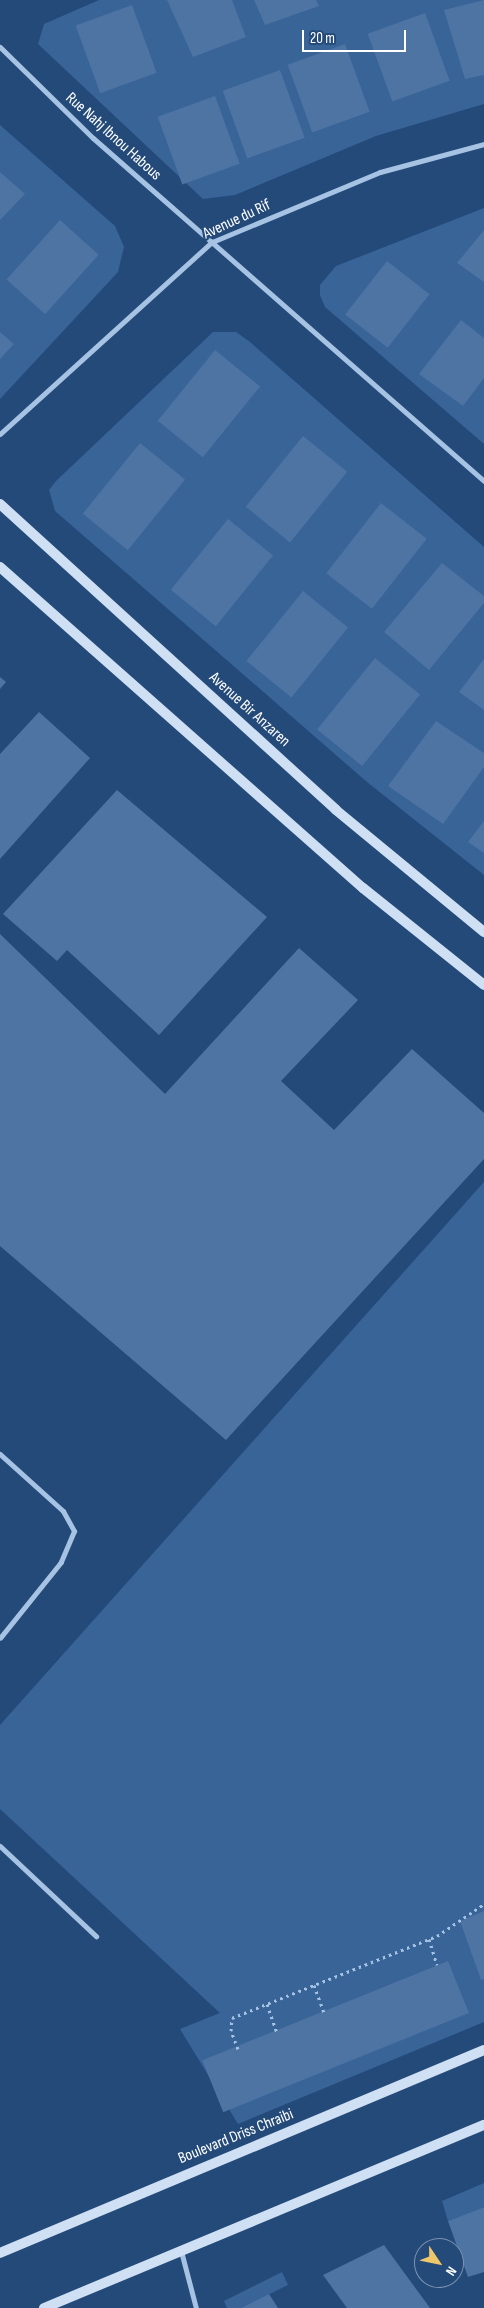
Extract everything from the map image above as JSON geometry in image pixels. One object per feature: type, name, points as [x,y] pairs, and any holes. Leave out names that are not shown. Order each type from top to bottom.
[{"type":"main road","name":"Avenue Bir Anzaren","points":[[0,504],[336,810],[484,932]]},
{"type":"main road","points":[[0,567],[356,882],[484,985]]},
{"type":"main road","name":"Boulevard Driss Chraibi","points":[[0,2253],[484,2050]]},
{"type":"main road","points":[[44,2308],[180,2248],[484,2125]]},
{"type":"street","name":"Rue Nahj Ibnou Habous","points":[[0,47],[93,138],[484,481]]},
{"type":"street","name":"Avenue du Rif","points":[[0,434],[212,242],[380,172],[484,144]]},
{"type":"street","points":[[0,1454],[63,1511],[74,1531],[61,1562],[0,1638]]},
{"type":"street","points":[[0,1846],[96,1936]]},
{"type":"street","points":[[180,2248],[196,2308]]},
{"type":"path","points":[[238,2049],[231,2031],[232,2018],[429,1939],[484,1904]]},
{"type":"path","points":[[429,1939],[437,1965]]},
{"type":"path","points":[[314,1985],[324,2013]]},
{"type":"path","points":[[267,2004],[277,2033]]},
{"type":"shaded area","points":[[99,0],[484,0],[484,104],[376,136],[235,195],[203,199],[38,44],[44,24]]},
{"type":"shaded area","points":[[0,125],[115,226],[124,247],[118,272],[0,399]]},
{"type":"shaded area","points":[[484,208],[484,444],[325,307],[320,295],[320,285],[336,266]]},
{"type":"shaded area","points":[[213,332],[236,332],[250,342],[484,547],[484,875],[367,782],[55,511],[49,490],[56,481]]},
{"type":"shaded area","points":[[484,1182],[484,2022],[238,2124],[180,2029],[220,2013],[0,1809],[0,1725]]},
{"type":"shaded area","points":[[484,2183],[484,2207],[448,2221],[442,2201]]},
{"type":"shaded area","points":[[282,2272],[288,2285],[241,2308],[227,2308],[224,2301]]},
{"type":"building","points":[[167,0],[232,0],[246,37],[193,57]]},
{"type":"building","points":[[254,0],[316,0],[319,6],[265,25]]},
{"type":"building","points":[[484,0],[484,75],[465,79],[444,10]]},
{"type":"building","points":[[132,5],[157,73],[100,93],[76,26]]},
{"type":"building","points":[[425,13],[450,81],[392,102],[368,34]]},
{"type":"building","points":[[345,44],[370,112],[312,133],[288,65]]},
{"type":"building","points":[[280,70],[305,138],[247,159],[223,91]]},
{"type":"building","points":[[215,96],[240,164],[182,185],[158,117]]},
{"type":"building","points":[[0,172],[25,194],[0,220]]},
{"type":"building","points":[[60,220],[99,255],[45,314],[6,279]]},
{"type":"building","points":[[484,230],[484,282],[457,263]]},
{"type":"building","points":[[387,261],[430,294],[388,348],[345,315]]},
{"type":"building","points":[[461,320],[484,338],[484,378],[463,406],[419,374]]},
{"type":"building","points":[[0,332],[14,344],[0,359]]},
{"type":"building","points":[[215,350],[260,387],[203,457],[158,421]]},
{"type":"building","points":[[303,436],[347,472],[290,543],[246,507]]},
{"type":"building","points":[[140,443],[185,480],[128,550],[83,514]]},
{"type":"building","points":[[381,503],[427,539],[372,609],[326,573]]},
{"type":"building","points":[[228,519],[273,556],[216,626],[171,590]]},
{"type":"building","points":[[442,563],[484,596],[484,603],[429,670],[384,632]]},
{"type":"building","points":[[303,591],[348,628],[291,697],[246,661]]},
{"type":"building","points":[[375,658],[420,695],[362,766],[317,729]]},
{"type":"building","points":[[484,659],[484,710],[459,692]]},
{"type":"building","points":[[0,677],[6,682],[0,689]]},
{"type":"building","points":[[39,712],[90,758],[0,859],[0,754]]},
{"type":"building","points":[[436,721],[484,753],[484,767],[443,824],[388,786]]},
{"type":"building","points":[[117,790],[267,917],[159,1035],[67,950],[57,961],[3,914]]},
{"type":"building","points":[[484,821],[484,853],[468,842]]},
{"type":"building","points":[[0,934],[165,1094],[299,948],[358,1000],[281,1081],[334,1130],[412,1049],[484,1113],[484,1159],[226,1440],[0,1246]]},
{"type":"building","points":[[484,1911],[484,1979],[481,1980],[460,1921]]},
{"type":"building","points":[[448,1961],[469,2013],[223,2112],[202,2060]]},
{"type":"building","points":[[484,2207],[484,2272],[468,2277],[464,2266],[464,2238],[454,2238],[448,2221]]},
{"type":"building","points":[[384,2245],[430,2308],[347,2308],[323,2275]]},
{"type":"building","points":[[269,2294],[278,2308],[241,2308]]}]
